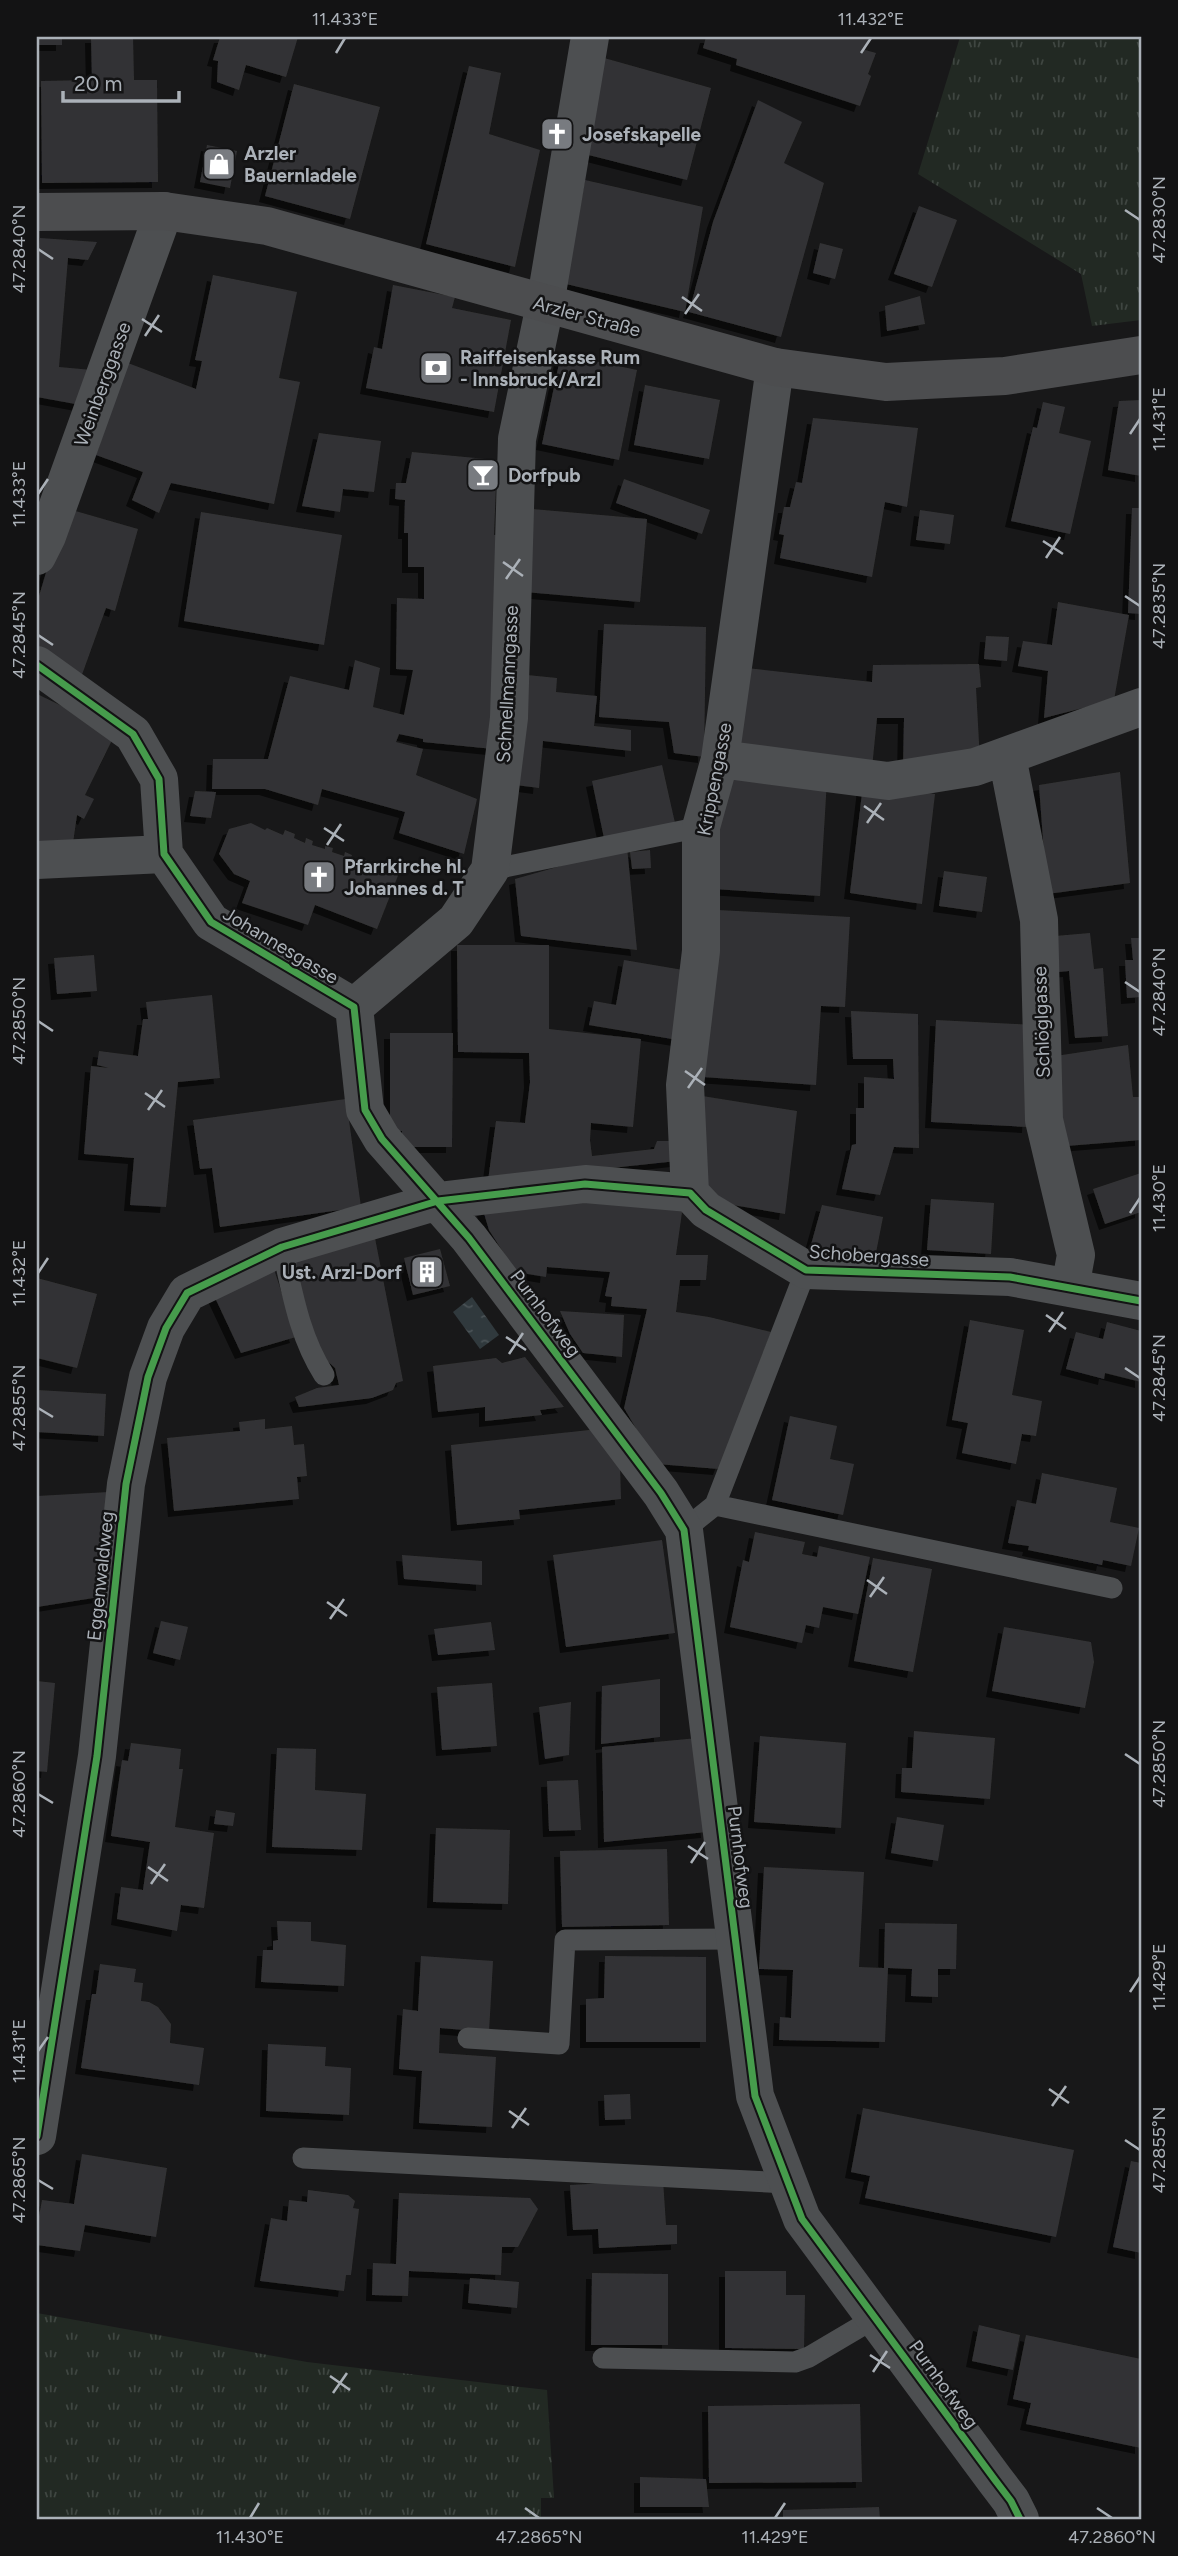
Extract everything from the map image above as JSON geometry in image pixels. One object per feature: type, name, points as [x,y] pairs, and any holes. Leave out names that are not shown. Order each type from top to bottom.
[{"type":"main road","name":"Arzler Straße","points":[[37,212],[164,211],[267,226],[775,367],[886,382],[1006,376],[1141,355]]},
{"type":"street","name":"Schnellmanngasse","points":[[354,1007],[456,921],[490,870],[509,718],[517,439],[545,305],[590,37]]},
{"type":"street","name":"Weinberggasse","points":[[37,556],[47,536],[164,211]]},
{"type":"street","name":"Krippengasse","points":[[690,1193],[685,1084],[701,951],[701,827],[720,759],[775,367]]},
{"type":"street","points":[[37,665],[133,734],[159,779],[164,854],[37,860]]},
{"type":"street","points":[[720,759],[888,781],[975,767],[1141,707]]},
{"type":"street","name":"Schlöglgasse","points":[[1007,756],[1039,920],[1044,1120],[1076,1255],[1070,1288]]},
{"type":"street","name":"Johannesgasse","points":[[164,854],[211,922],[354,1007]]},
{"type":"street","points":[[354,1007],[365,1110],[382,1139],[438,1201],[584,1184],[690,1193]]},
{"type":"street","name":"Schobergasse","points":[[690,1193],[706,1210],[806,1270],[1010,1277],[1141,1301]]},
{"type":"street","name":"Eggenwaldweg","points":[[37,2136],[97,1756],[126,1484],[148,1377],[166,1328],[187,1293],[282,1247],[438,1201]]},
{"type":"street","name":"Purnhofweg","points":[[438,1201],[470,1238],[645,1471],[684,1530],[755,2096],[802,2219],[1010,2501],[1020,2519]]},
{"type":"lane","points":[[490,870],[701,827]]},
{"type":"lane","points":[[282,1247],[298,1320],[312,1356],[324,1374]]},
{"type":"lane","points":[[684,1530],[715,1505],[806,1270]]},
{"type":"lane","points":[[715,1505],[1112,1588]]},
{"type":"lane","points":[[468,2038],[559,2045],[565,1940],[736,1939]]},
{"type":"lane","points":[[303,2158],[788,2183]]},
{"type":"lane","points":[[603,2358],[795,2362],[809,2357],[876,2318]]},
{"type":"green space","points":[[960,37],[1141,37],[1141,320],[1092,326],[1081,274],[918,174]]},
{"type":"green space","points":[[37,2313],[307,2362],[547,2390],[554,2498],[541,2498],[541,2519],[37,2519]]},
{"type":"water","points":[[472,1297],[499,1335],[480,1349],[453,1312]]},
{"type":"building","points":[[37,37],[62,37],[62,45],[37,45]]},
{"type":"building","points":[[91,37],[133,37],[134,80],[157,80],[158,182],[42,183],[41,81],[92,80]]},
{"type":"building","points":[[220,37],[298,37],[286,77],[246,65],[239,90],[217,82],[218,61],[213,60]]},
{"type":"building","points":[[706,37],[869,37],[865,50],[876,53],[860,106],[736,65],[737,59],[703,48]]},
{"type":"building","points":[[597,56],[711,88],[687,180],[573,151]]},
{"type":"building","points":[[469,66],[501,73],[489,134],[540,150],[515,267],[426,244]]},
{"type":"building","points":[[294,84],[380,107],[350,219],[265,196]]},
{"type":"building","points":[[758,100],[802,122],[784,163],[824,183],[781,337],[689,312],[713,222]]},
{"type":"building","name":"Arzler Bauernladele","points":[[207,145],[237,151],[230,188],[200,182]]},
{"type":"building","points":[[585,180],[703,207],[685,312],[566,284]]},
{"type":"building","points":[[919,206],[957,220],[932,287],[894,274]]},
{"type":"building","points":[[40,238],[97,242],[88,260],[68,258],[59,367],[92,370],[81,405],[37,397],[37,254]]},
{"type":"building","points":[[820,243],[843,249],[835,279],[813,273]]},
{"type":"building","points":[[213,275],[297,292],[279,378],[300,382],[274,504],[171,483],[159,513],[132,500],[143,472],[96,455],[128,363],[196,389],[202,361],[195,360]]},
{"type":"building","name":"Raiffeisenkasse Rum - Innsbruck/Arzl","points":[[393,285],[455,297],[452,308],[511,320],[494,412],[366,388],[374,347],[382,349]]},
{"type":"building","points":[[920,296],[925,324],[887,331],[885,306]]},
{"type":"building","points":[[561,354],[637,370],[619,460],[542,444]]},
{"type":"building","points":[[645,385],[720,400],[709,459],[634,445]]},
{"type":"building","points":[[1141,400],[1141,476],[1108,470],[1119,401]]},
{"type":"building","points":[[1043,402],[1065,407],[1059,433],[1091,441],[1070,534],[1011,521],[1033,427],[1037,428]]},
{"type":"building","points":[[813,418],[918,428],[907,507],[885,502],[872,577],[780,558],[784,535],[779,534],[784,507],[790,507],[796,482],[802,483]]},
{"type":"building","points":[[319,433],[381,441],[374,492],[343,489],[340,512],[302,506]]},
{"type":"building","points":[[412,452],[497,460],[494,535],[504,535],[493,749],[423,742],[423,739],[399,734],[396,742],[423,749],[416,775],[477,799],[464,854],[399,833],[405,812],[322,789],[318,805],[265,789],[212,789],[213,759],[268,759],[290,676],[349,690],[355,660],[380,668],[373,707],[404,715],[413,670],[396,669],[397,598],[424,599],[424,567],[408,567],[408,533],[404,533],[405,500],[395,499],[396,483],[406,483]]},
{"type":"building","points":[[624,479],[710,510],[702,534],[616,503]]},
{"type":"building","points":[[65,508],[138,529],[115,611],[106,608],[79,683],[37,654],[37,603]]},
{"type":"building","points":[[1132,508],[1141,508],[1141,614],[1128,613]]},
{"type":"building","points":[[532,509],[647,519],[640,602],[525,592]]},
{"type":"building","points":[[920,510],[954,515],[950,544],[916,540]]},
{"type":"building","points":[[201,512],[342,535],[324,645],[184,621]]},
{"type":"building","points":[[1058,602],[1129,615],[1114,700],[1044,718],[1048,671],[1018,666],[1023,641],[1052,645]]},
{"type":"building","points":[[604,624],[706,627],[704,757],[674,753],[669,722],[599,717]]},
{"type":"building","points":[[986,636],[1009,637],[1007,661],[984,659]]},
{"type":"building","points":[[979,664],[981,687],[976,688],[980,761],[903,769],[904,718],[877,718],[872,768],[738,752],[747,668],[872,682],[873,665]]},
{"type":"building","points":[[527,675],[557,678],[556,692],[597,696],[594,726],[631,730],[631,751],[543,741],[539,788],[516,785]]},
{"type":"building","points":[[37,694],[116,732],[85,795],[94,799],[84,819],[77,815],[73,843],[37,847]]},
{"type":"building","points":[[662,765],[675,823],[604,838],[592,781]]},
{"type":"building","points":[[1120,772],[1130,883],[1047,894],[1039,785]]},
{"type":"building","points":[[721,773],[827,780],[820,896],[714,889]]},
{"type":"building","points":[[863,785],[935,794],[922,904],[850,893]]},
{"type":"building","points":[[195,791],[216,792],[211,818],[190,816]]},
{"type":"building","name":"Pfarrkirche hl. Johannes d. T","points":[[251,823],[283,835],[285,830],[305,843],[306,838],[313,841],[312,845],[325,849],[325,846],[333,848],[332,852],[344,856],[345,852],[364,864],[365,860],[399,873],[377,929],[315,905],[308,925],[242,903],[250,881],[234,874],[219,854],[229,829]]},
{"type":"building","points":[[627,847],[637,950],[521,936],[515,879]]},
{"type":"building","points":[[650,850],[651,868],[632,869],[630,852]]},
{"type":"building","points":[[944,871],[987,877],[982,912],[939,906]]},
{"type":"building","points":[[717,910],[850,917],[845,1007],[821,1006],[816,1085],[703,1077]]},
{"type":"building","points":[[1090,933],[1094,969],[1103,968],[1108,1036],[1075,1038],[1069,971],[1058,972],[1055,936]]},
{"type":"building","points":[[1131,938],[1141,938],[1141,997],[1127,998],[1125,960],[1133,960]]},
{"type":"building","points":[[457,945],[549,945],[549,1029],[641,1039],[633,1127],[591,1123],[592,1156],[654,1149],[657,1141],[677,1141],[677,1161],[488,1181],[496,1121],[525,1123],[530,1082],[529,1053],[458,1052]]},
{"type":"building","points":[[94,955],[97,991],[57,994],[54,958]]},
{"type":"building","points":[[624,960],[689,971],[678,1040],[589,1025],[594,1001],[616,1005]]},
{"type":"building","points":[[212,995],[220,1078],[178,1082],[166,1207],[130,1205],[134,1158],[84,1154],[91,1066],[109,1068],[97,1065],[99,1051],[138,1056],[143,1019],[148,1019],[146,1002]]},
{"type":"building","points":[[851,1011],[918,1014],[919,1148],[894,1147],[880,1195],[842,1189],[852,1145],[856,1144],[856,1108],[864,1108],[864,1077],[894,1079],[893,1059],[853,1059]]},
{"type":"building","points":[[936,1020],[1033,1025],[1028,1127],[931,1122]]},
{"type":"building","points":[[390,1033],[453,1033],[452,1147],[402,1147],[402,1131],[390,1131]]},
{"type":"building","points":[[1128,1045],[1133,1097],[1141,1097],[1141,1140],[1066,1146],[1049,1057]]},
{"type":"building","points":[[696,1095],[797,1111],[785,1214],[704,1200]]},
{"type":"building","points":[[346,1099],[361,1207],[220,1227],[212,1168],[200,1169],[193,1120]]},
{"type":"building","points":[[1141,1173],[1141,1212],[1105,1224],[1093,1189]]},
{"type":"building","points":[[577,1193],[683,1205],[676,1255],[708,1255],[706,1280],[680,1280],[676,1312],[771,1332],[719,1469],[657,1464],[624,1408],[647,1309],[611,1306],[612,1297],[605,1296],[610,1272],[547,1267],[546,1277],[516,1272],[489,1230],[483,1210]]},
{"type":"building","points":[[931,1199],[994,1203],[991,1254],[927,1250]]},
{"type":"building","points":[[822,1205],[883,1217],[874,1263],[809,1252]]},
{"type":"building","points":[[375,1238],[403,1381],[396,1383],[393,1390],[372,1398],[299,1407],[295,1397],[317,1388],[339,1385],[335,1368],[323,1357],[303,1318],[292,1254]]},
{"type":"building","name":"Ust. Arzl-Dorf","points":[[440,1249],[450,1286],[413,1295],[404,1258]]},
{"type":"building","points":[[273,1266],[296,1337],[241,1353],[209,1285]]},
{"type":"building","points":[[37,1278],[97,1294],[77,1368],[37,1358]]},
{"type":"building","points":[[560,1311],[624,1315],[622,1357],[583,1353],[570,1334]]},
{"type":"building","points":[[970,1320],[1024,1330],[1012,1395],[1042,1401],[1036,1436],[1022,1434],[1016,1464],[962,1453],[968,1423],[952,1420]]},
{"type":"building","points":[[1107,1322],[1141,1331],[1141,1382],[1105,1373],[1104,1379],[1066,1369],[1076,1332],[1103,1339]]},
{"type":"building","points":[[525,1357],[564,1407],[540,1410],[542,1415],[485,1421],[485,1407],[438,1412],[433,1366],[496,1358],[502,1363]]},
{"type":"building","points":[[37,1390],[106,1394],[104,1436],[37,1432]]},
{"type":"building","points":[[790,1416],[837,1426],[830,1459],[854,1464],[843,1515],[772,1500]]},
{"type":"building","points":[[265,1419],[265,1429],[292,1426],[294,1445],[304,1444],[307,1476],[297,1477],[299,1499],[174,1511],[167,1438],[240,1431],[239,1422]]},
{"type":"building","points":[[608,1428],[620,1465],[621,1499],[519,1510],[520,1519],[457,1525],[451,1445]]},
{"type":"building","points":[[1042,1473],[1117,1488],[1110,1522],[1139,1528],[1131,1566],[1103,1560],[1102,1565],[1028,1550],[1029,1546],[1008,1543],[1017,1500],[1036,1504]]},
{"type":"building","points":[[109,1492],[112,1595],[37,1607],[37,1496]]},
{"type":"building","points":[[755,1532],[805,1542],[802,1554],[817,1557],[819,1546],[870,1557],[858,1614],[823,1607],[819,1628],[806,1625],[802,1643],[730,1627],[743,1560],[749,1562]]},
{"type":"building","points":[[662,1540],[675,1633],[566,1647],[553,1555]]},
{"type":"building","points":[[402,1555],[482,1561],[482,1585],[404,1579]]},
{"type":"building","points":[[873,1558],[932,1569],[913,1672],[854,1661]]},
{"type":"building","points":[[161,1621],[188,1627],[180,1660],[153,1653]]},
{"type":"building","points":[[491,1622],[495,1650],[438,1655],[434,1629]]},
{"type":"building","points":[[1004,1627],[1091,1642],[1094,1662],[1085,1708],[992,1691]]},
{"type":"building","points":[[660,1679],[660,1737],[601,1744],[602,1686]]},
{"type":"building","points":[[37,1681],[55,1683],[47,1772],[37,1771]]},
{"type":"building","points":[[492,1683],[497,1746],[442,1750],[437,1687]]},
{"type":"building","points":[[571,1702],[569,1755],[545,1759],[539,1707]]},
{"type":"building","points":[[914,1731],[995,1738],[990,1799],[901,1792],[902,1768],[912,1768]]},
{"type":"building","points":[[760,1736],[846,1743],[841,1828],[754,1822]]},
{"type":"building","points":[[698,1738],[707,1832],[604,1842],[602,1747]]},
{"type":"building","points":[[131,1743],[181,1749],[179,1769],[183,1769],[175,1827],[214,1833],[204,1908],[181,1905],[177,1931],[117,1919],[121,1887],[143,1890],[150,1842],[111,1836],[122,1760],[128,1761]]},
{"type":"building","points":[[277,1748],[316,1749],[315,1790],[366,1794],[362,1850],[272,1847]]},
{"type":"building","points":[[578,1780],[581,1830],[549,1831],[547,1781]]},
{"type":"building","points":[[216,1810],[235,1813],[233,1826],[214,1824]]},
{"type":"building","points":[[897,1817],[944,1825],[938,1861],[891,1853]]},
{"type":"building","points":[[436,1828],[510,1830],[508,1904],[433,1902]]},
{"type":"building","points":[[667,1849],[669,1925],[562,1927],[560,1851]]},
{"type":"building","points":[[764,1867],[864,1872],[859,1967],[884,1968],[885,1923],[957,1924],[956,1969],[938,1969],[938,1997],[911,1996],[912,1969],[888,1968],[885,2042],[779,2040],[780,2017],[791,2018],[793,1970],[759,1969]]},
{"type":"building","points":[[277,1921],[311,1922],[311,1941],[346,1945],[344,1986],[261,1982],[263,1950],[273,1950],[273,1941],[278,1940]]},
{"type":"building","points":[[421,1956],[493,1961],[489,2032],[440,2028],[439,2053],[496,2057],[492,2127],[419,2123],[422,2071],[399,2069],[403,2009],[418,2011]]},
{"type":"building","points":[[605,1956],[706,1957],[706,2042],[586,2042],[586,1999],[604,1998]]},
{"type":"building","points":[[100,1964],[136,1969],[134,1982],[143,1983],[141,2001],[158,2007],[171,2024],[170,2043],[204,2048],[199,2085],[81,2068],[92,1994],[96,1994]]},
{"type":"building","points":[[268,2044],[326,2047],[325,2066],[351,2068],[349,2115],[266,2111]]},
{"type":"building","points":[[630,2094],[631,2119],[605,2120],[604,2095]]},
{"type":"building","points":[[863,2108],[1074,2150],[1056,2237],[865,2198],[870,2176],[851,2172]]},
{"type":"building","points":[[82,2154],[167,2168],[156,2237],[85,2225],[80,2251],[37,2245],[42,2200],[74,2204]]},
{"type":"building","points":[[1131,2161],[1141,2163],[1141,2253],[1113,2247]]},
{"type":"building","points":[[663,2180],[666,2225],[677,2225],[677,2244],[599,2248],[598,2229],[573,2230],[570,2185]]},
{"type":"building","points":[[308,2190],[348,2195],[355,2201],[353,2208],[359,2209],[351,2275],[346,2275],[344,2291],[260,2281],[271,2218],[287,2221],[289,2200],[307,2202]]},
{"type":"building","points":[[399,2193],[530,2198],[538,2209],[518,2247],[502,2247],[501,2275],[409,2271],[408,2296],[372,2295],[373,2263],[396,2264]]},
{"type":"building","points":[[725,2271],[786,2271],[786,2295],[805,2295],[804,2349],[725,2348]]},
{"type":"building","points":[[592,2273],[668,2274],[668,2345],[591,2345]]},
{"type":"building","points":[[470,2278],[519,2282],[517,2308],[468,2303]]},
{"type":"building","points":[[979,2325],[1020,2335],[1013,2370],[972,2361]]},
{"type":"building","points":[[1026,2335],[1141,2359],[1141,2448],[1026,2424],[1031,2403],[1013,2399]]},
{"type":"building","points":[[860,2404],[862,2482],[709,2483],[708,2406]]},
{"type":"building","points":[[640,2477],[706,2479],[709,2507],[640,2507]]},
{"type":"building","points":[[879,2507],[880,2519],[783,2519],[783,2510]]},
{"type":"cycle path","points":[[37,665],[133,734],[159,779],[164,854],[211,922],[354,1007],[365,1110],[382,1139],[469,1238],[661,1493],[684,1530],[755,2096],[802,2219],[1011,2501],[1020,2519]]},
{"type":"cycle path","points":[[37,2136],[97,1756],[126,1484],[148,1377],[166,1328],[187,1293],[282,1247],[438,1201],[585,1184],[690,1193],[706,1210],[806,1270],[1010,1277],[1141,1301]]},
{"type":"place","name":"Josefskapelle","points":[[557,134]]},
{"type":"place","name":"Arzler Bauernladele","points":[[219,164]]},
{"type":"place","name":"Raiffeisenkasse Rum - Innsbruck/Arzl","points":[[436,368]]},
{"type":"place","name":"Dorfpub","points":[[483,475]]},
{"type":"place","name":"Pfarrkirche hl. Johannes d. T","points":[[319,877]]},
{"type":"place","name":"Ust. Arzl-Dorf","points":[[427,1272]]}]
